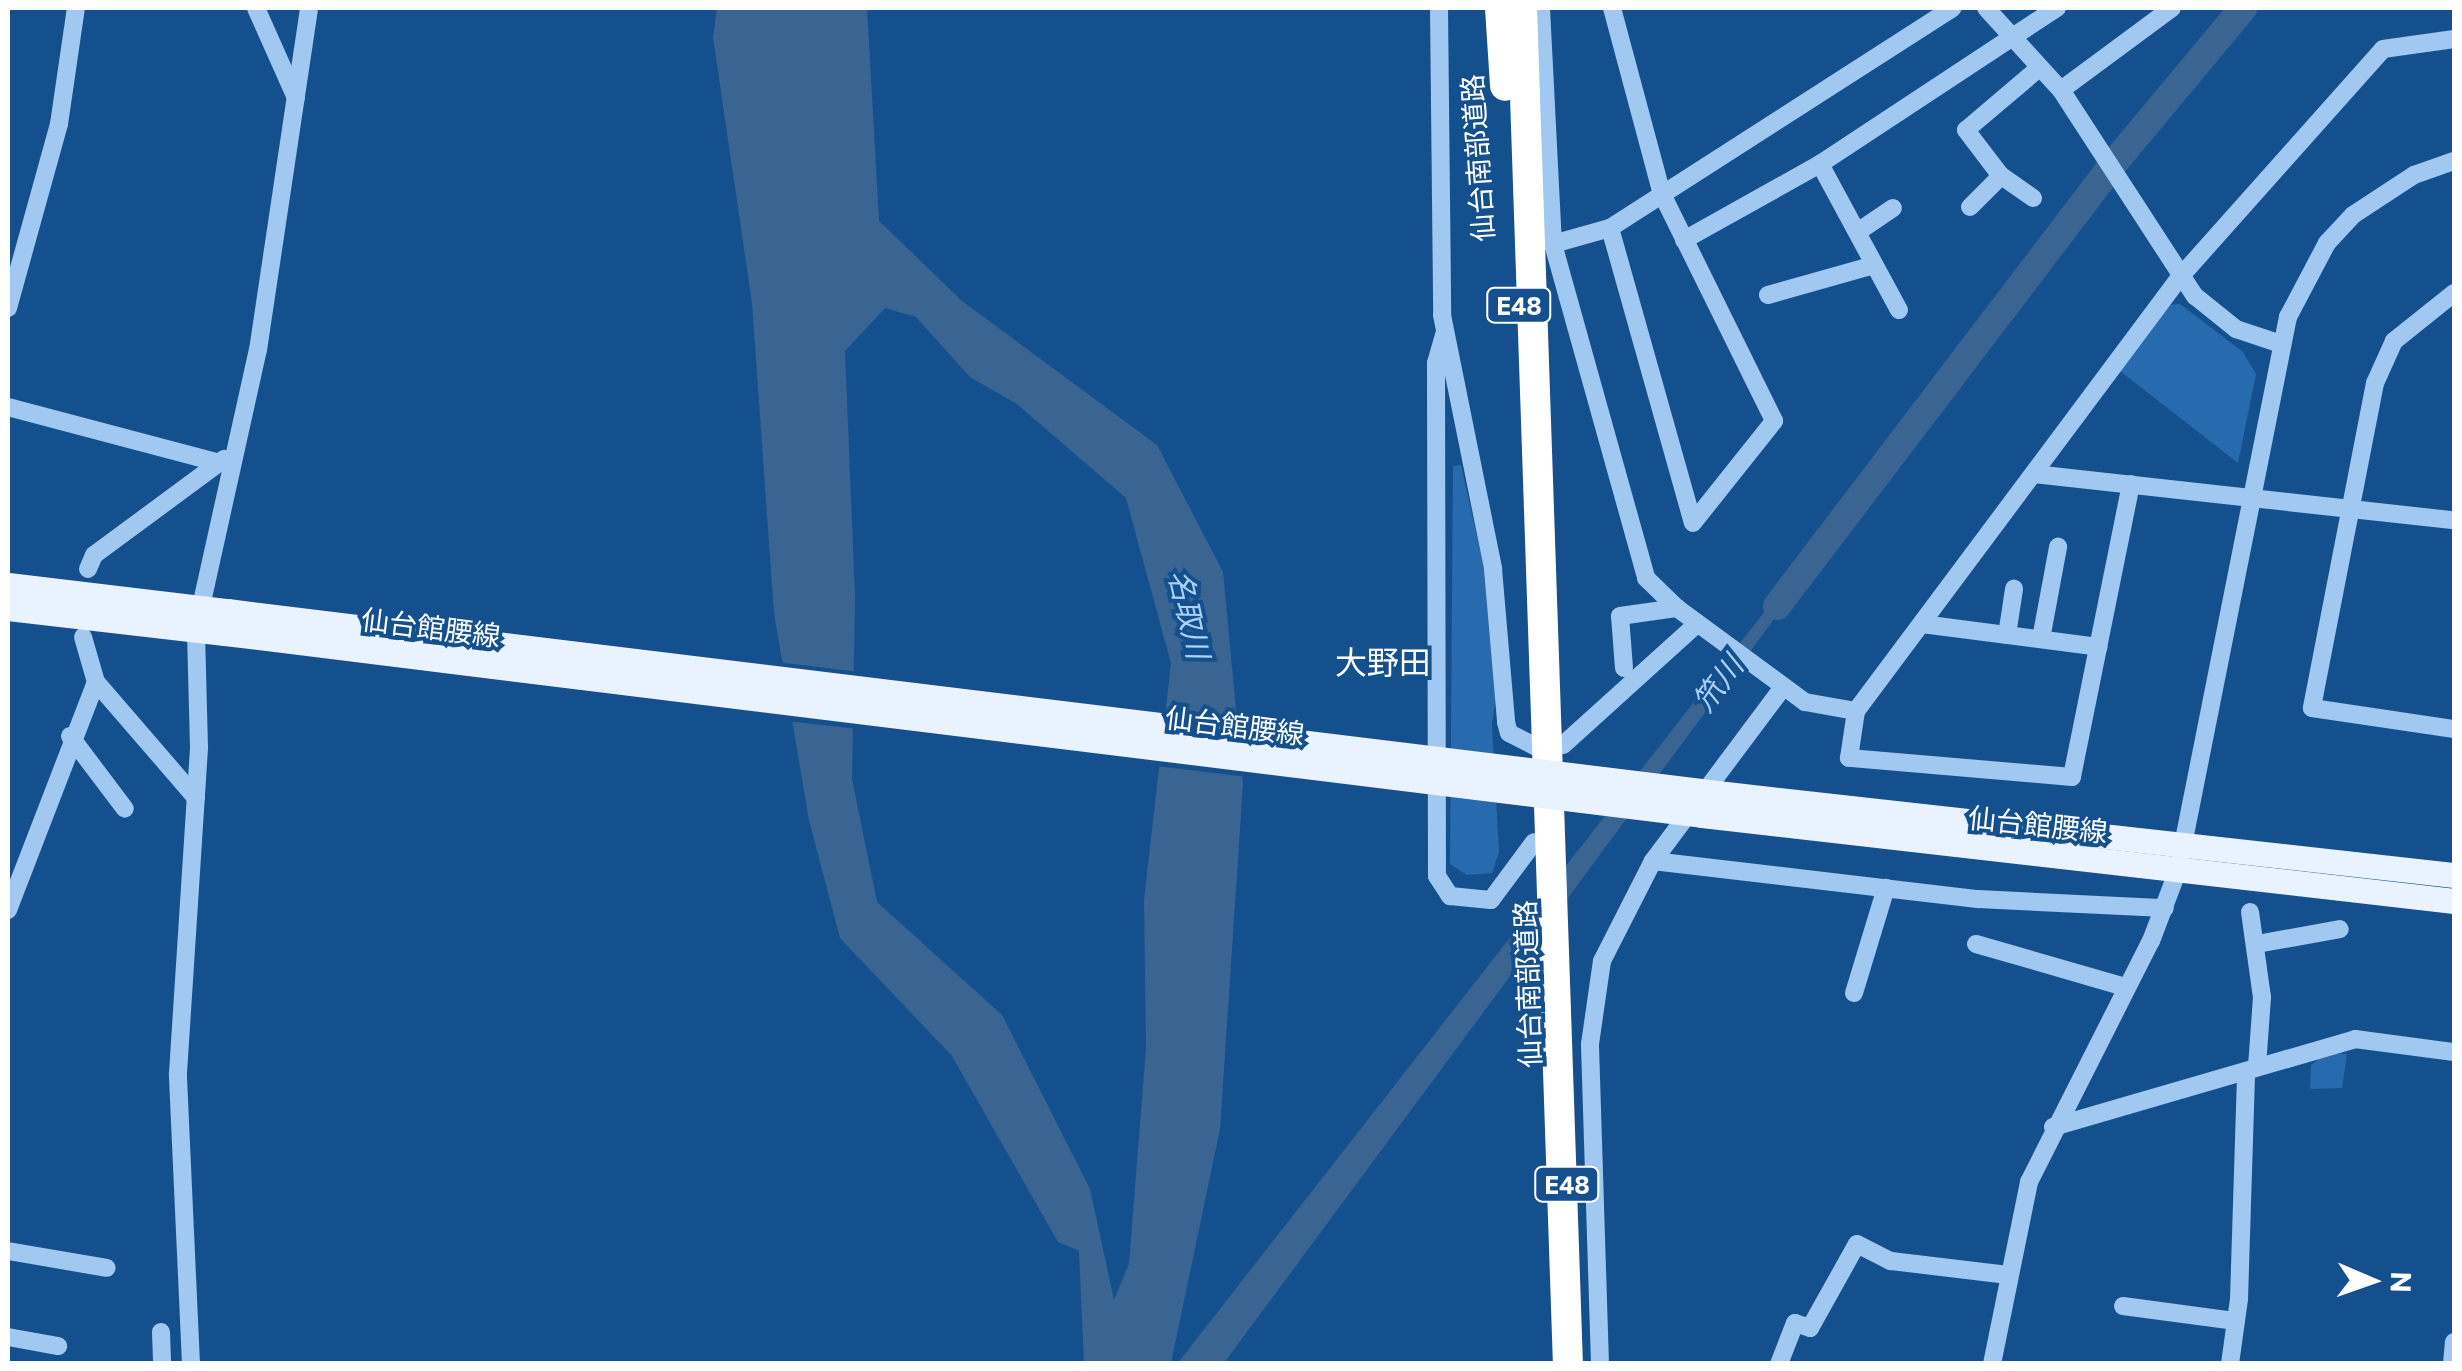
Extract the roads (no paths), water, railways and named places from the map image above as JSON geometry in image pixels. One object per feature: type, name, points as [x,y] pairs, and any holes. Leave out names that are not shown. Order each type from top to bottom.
[{"type":"highway","name":"仙台南部道路","points":[[1500,8],[1541,602]]},
{"type":"highway","name":"仙台南部道路","points":[[1522,8],[1541,602],[1544,837],[1560,1005],[1568,1364]]},
{"type":"main road","name":"仙台館腰線","points":[[8,585],[197,619]]},
{"type":"main road","name":"仙台館腰線","points":[[8,608],[226,622],[1716,793],[2182,857],[2454,902]]},
{"type":"main road","name":"仙台館腰線","points":[[226,622],[1702,815],[2182,857],[2454,874]]},
{"type":"street","points":[[8,308],[52,157],[76,8]]},
{"type":"street","points":[[256,8],[298,101]]},
{"type":"street","points":[[192,1364],[178,1073],[196,798],[197,619],[240,446],[298,101],[309,8]]},
{"type":"street","points":[[1438,8],[1438,276],[1493,569],[1508,734],[1536,747]]},
{"type":"street","points":[[1541,8],[1552,244],[1641,566],[1676,608],[1805,702],[1856,711]]},
{"type":"street","points":[[1610,228],[1693,523],[1774,421],[1662,194],[1612,8]]},
{"type":"street","points":[[1552,244],[1610,228],[1952,8]]},
{"type":"street","points":[[1986,8],[2008,38],[2061,90],[2180,277],[2236,329],[2280,344]]},
{"type":"street","points":[[1684,240],[1820,164],[2057,8]]},
{"type":"street","points":[[2061,90],[2172,8]]},
{"type":"street","points":[[2131,484],[2072,777],[1849,758],[1856,711],[2180,277],[2383,48],[2454,39]]},
{"type":"street","points":[[2032,198],[2001,176],[1959,135],[2038,69]]},
{"type":"street","points":[[1992,1364],[2029,1182],[2164,908],[2182,857],[2280,344],[2298,291],[2326,243],[2352,215],[2414,175],[2454,162]]},
{"type":"street","points":[[1820,164],[1898,310]]},
{"type":"street","points":[[1970,206],[2001,176]]},
{"type":"street","points":[[1859,232],[1893,208]]},
{"type":"street","points":[[1768,295],[1874,265]]},
{"type":"street","points":[[2454,293],[2394,341],[2375,383],[2313,711],[2454,730]]},
{"type":"street","points":[[1446,330],[1436,363],[1438,876],[1450,896],[1491,900],[1544,837]]},
{"type":"street","points":[[8,407],[220,463]]},
{"type":"street","points":[[88,569],[94,554],[240,446]]},
{"type":"street","points":[[2034,474],[2454,520]]},
{"type":"street","points":[[2042,640],[2058,547]]},
{"type":"street","points":[[2007,635],[2014,589]]},
{"type":"street","points":[[1624,668],[1620,616],[1676,608]]},
{"type":"street","points":[[1922,624],[2099,647]]},
{"type":"street","points":[[1563,745],[1573,743],[1702,627]]},
{"type":"street","points":[[82,637],[96,682],[196,798]]},
{"type":"street","points":[[8,910],[70,736],[96,682]]},
{"type":"street","points":[[1600,1364],[1590,1044],[1602,961],[1653,860],[1779,683]]},
{"type":"street","points":[[70,736],[124,809]]},
{"type":"street","points":[[1653,860],[1886,888],[2164,908]]},
{"type":"street","points":[[1864,985],[1886,888]]},
{"type":"street","points":[[2230,1364],[2252,1069],[2262,997],[2258,944],[2250,912]]},
{"type":"street","points":[[2258,944],[2340,930]]},
{"type":"street","points":[[1976,944],[2125,987]]},
{"type":"street","points":[[2053,1127],[2355,1039],[2454,1052]]},
{"type":"street","points":[[1779,1364],[1795,1323],[1810,1328],[1857,1244],[1891,1261],[2008,1275]]},
{"type":"street","points":[[8,1251],[107,1268]]},
{"type":"street","points":[[2124,1306],[2236,1320]]},
{"type":"street","points":[[162,1332],[162,1364]]},
{"type":"street","points":[[8,1338],[58,1346]]},
{"type":"street","points":[[2452,1364],[2454,1342]]},
{"type":"water","name":"名取川","points":[[717,8],[867,8],[879,221],[962,301],[1157,445],[1223,572],[1243,784],[1220,1129],[1171,1363],[1084,1363],[1079,1251],[1058,1242],[952,1056],[840,938],[809,820],[774,613],[752,303],[713,37]],"holes":[[[885,308],[916,317],[970,377],[1017,404],[1126,498],[1171,663],[1144,900],[1146,1048],[1129,1264],[1114,1300],[1090,1189],[1002,1015],[877,902],[852,779],[855,597],[845,351]]]},
{"type":"water","points":[[1794,574],[1803,580],[1224,1363],[1177,1364]]},
{"type":"waterway","name":"笊川","points":[[1777,606],[2114,163],[2243,8]]},
{"type":"district","name":"大野田","points":[[1383,661]]}]
